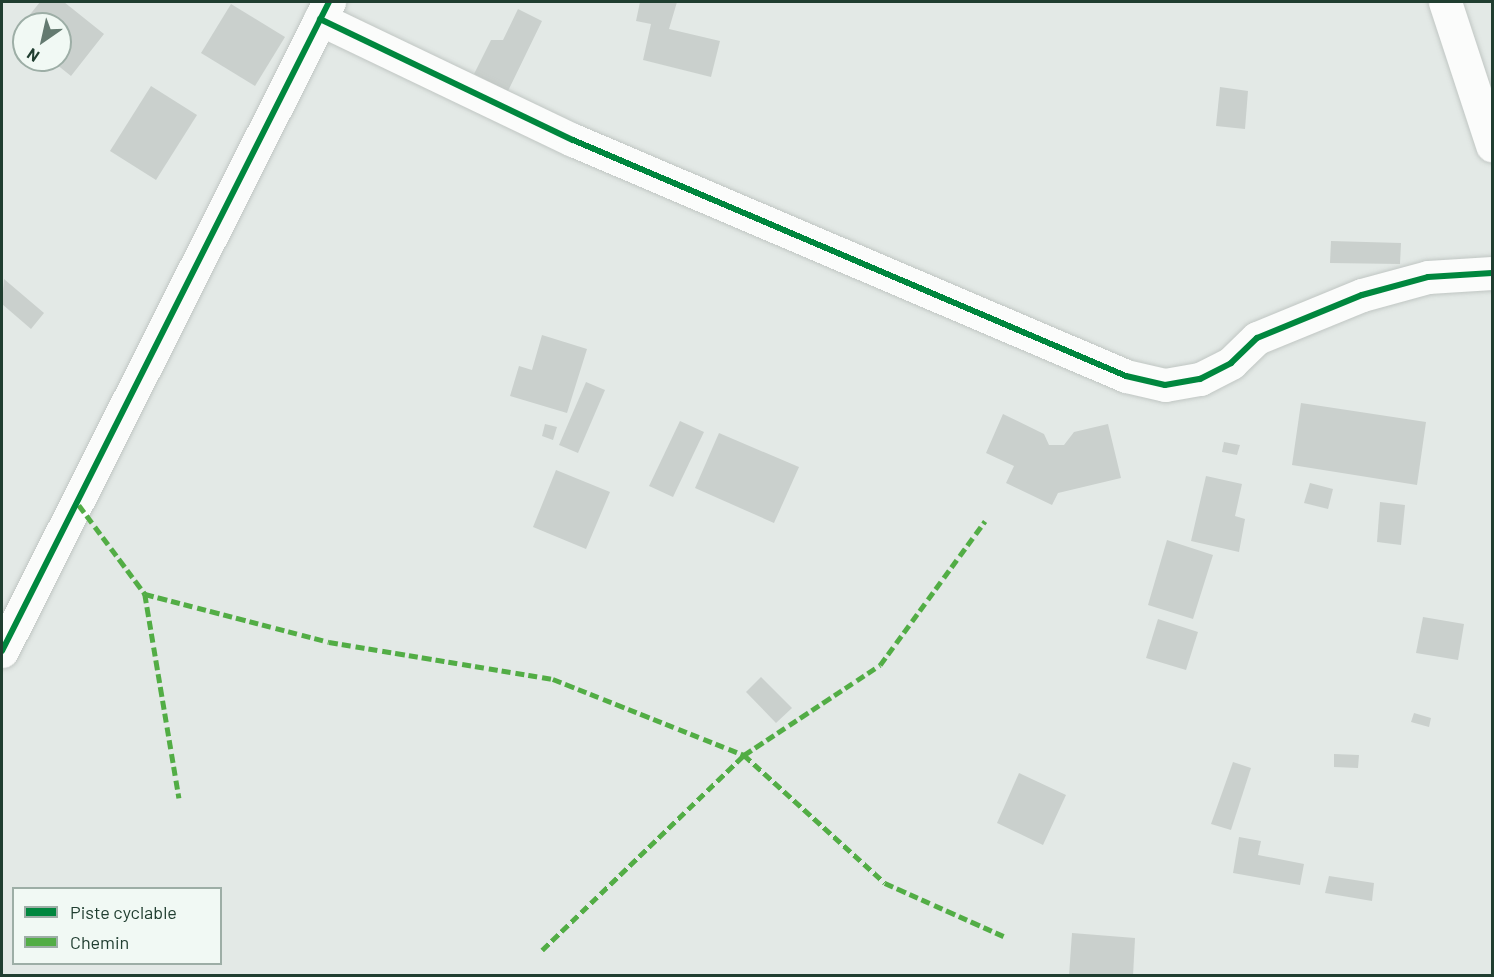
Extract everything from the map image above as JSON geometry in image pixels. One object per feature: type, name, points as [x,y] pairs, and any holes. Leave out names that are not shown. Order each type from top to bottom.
[{"type":"street","points":[[1445,2],[1492,145]]},
{"type":"street","points":[[2,642],[324,10],[594,150],[1126,376],[1165,385],[1200,379],[1231,363],[1257,338],[1362,295],[1428,278],[1492,273]]},
{"type":"building","points":[[40,2],[64,2],[104,34],[71,76],[66,72],[72,72],[72,12],[32,12]]},
{"type":"building","points":[[640,2],[677,2],[669,29],[720,41],[711,77],[643,60],[651,24],[636,21]]},
{"type":"building","points":[[231,4],[285,37],[255,86],[201,53]]},
{"type":"building","points":[[518,9],[542,21],[508,91],[474,74],[491,40],[503,40]]},
{"type":"building","points":[[151,86],[197,115],[156,180],[110,151]]},
{"type":"building","points":[[1220,87],[1248,91],[1245,129],[1216,126]]},
{"type":"building","points":[[1331,241],[1401,243],[1400,264],[1330,263]]},
{"type":"building","points":[[4,279],[44,313],[31,329],[2,304]]},
{"type":"building","points":[[542,335],[587,349],[567,413],[510,396],[519,366],[532,370]]},
{"type":"building","points":[[586,382],[605,390],[578,453],[559,445]]},
{"type":"building","points":[[1301,403],[1426,422],[1417,485],[1292,465]]},
{"type":"building","points":[[1003,414],[1044,434],[1049,445],[1064,445],[1074,432],[1108,424],[1121,478],[1058,493],[1052,505],[1006,483],[1014,466],[986,453]]},
{"type":"building","points":[[680,421],[704,432],[673,497],[649,486]]},
{"type":"building","points":[[545,424],[557,427],[553,440],[542,436]]},
{"type":"building","points":[[719,433],[799,467],[774,523],[695,488]]},
{"type":"building","points":[[1224,442],[1240,445],[1237,455],[1222,452]]},
{"type":"building","points":[[556,470],[610,492],[586,549],[533,527]]},
{"type":"building","points":[[1206,476],[1242,484],[1235,516],[1245,519],[1239,552],[1191,541]]},
{"type":"building","points":[[1310,483],[1333,489],[1328,509],[1304,503]]},
{"type":"building","points":[[1380,502],[1405,505],[1401,545],[1377,542]]},
{"type":"building","points":[[1167,540],[1213,555],[1193,619],[1148,605]]},
{"type":"building","points":[[1423,617],[1464,624],[1458,660],[1416,653]]},
{"type":"building","points":[[1158,619],[1198,632],[1186,670],[1146,658]]},
{"type":"building","points":[[761,677],[792,708],[776,723],[746,692]]},
{"type":"building","points":[[1414,713],[1431,718],[1429,727],[1411,722]]},
{"type":"building","points":[[1334,754],[1359,755],[1358,768],[1334,767]]},
{"type":"building","points":[[1233,762],[1251,768],[1231,830],[1211,824]]},
{"type":"building","points":[[1019,773],[1066,795],[1043,845],[997,823]]},
{"type":"building","points":[[1239,837],[1261,841],[1258,855],[1304,864],[1300,885],[1233,873]]},
{"type":"building","points":[[1329,876],[1374,883],[1372,901],[1325,893]]},
{"type":"building","points":[[1072,933],[1135,938],[1133,976],[1069,976]]},
{"type":"marked path","points":[[79,505],[145,594],[329,642],[553,679],[744,755],[885,883],[1008,938]]},
{"type":"marked path","points":[[542,950],[744,755],[880,665],[985,521]]},
{"type":"marked path","points":[[145,594],[179,798]]},
{"type":"cycle path","points":[[2,651],[329,2]]},
{"type":"cycle path","points":[[320,19],[573,140],[1126,376],[1165,385],[1200,379],[1231,363],[1257,338],[1362,295],[1428,277],[1492,273]]}]
